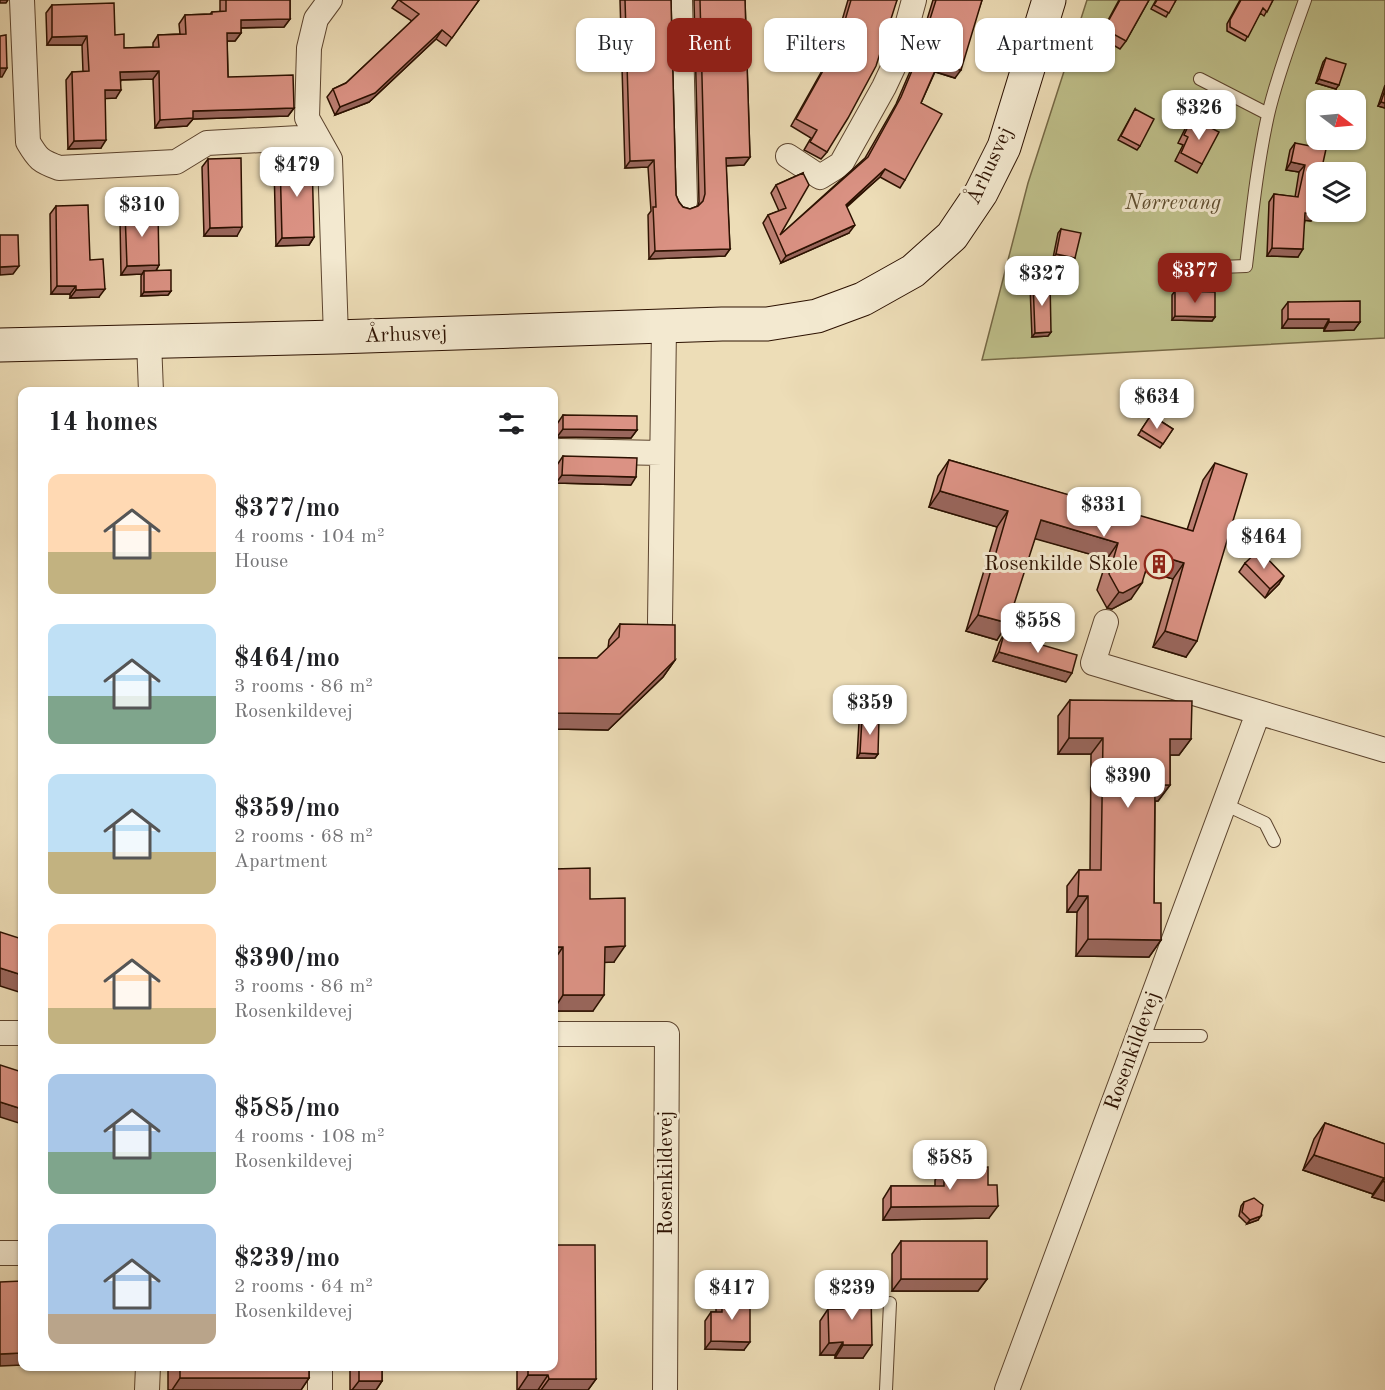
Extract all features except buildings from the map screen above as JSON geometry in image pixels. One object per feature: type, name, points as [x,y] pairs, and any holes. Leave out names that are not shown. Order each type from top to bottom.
[{"type":"street","points":[[22,0],[28,142],[36,156],[44,162],[59,168],[176,162],[207,143],[317,137]]},
{"type":"street","points":[[330,0],[316,19],[309,48],[308,118],[330,159],[336,337]]},
{"type":"street","points":[[680,0],[685,202]]},
{"type":"street","points":[[788,156],[820,177],[841,164],[884,87],[898,55],[914,0]]},
{"type":"street","name":"Århusvej","points":[[0,345],[767,324],[817,316],[863,299],[912,271],[952,236],[981,193],[1004,147],[1049,0]]},
{"type":"street","points":[[660,622],[664,327]]},
{"type":"street","points":[[149,341],[151,387]]},
{"type":"street","points":[[560,451],[662,453]]},
{"type":"street","points":[[1106,622],[1093,663],[1385,750]]},
{"type":"street","name":"Rosenkildevej","points":[[1007,1390],[1258,713]]},
{"type":"street","points":[[0,1033],[18,1033]]},
{"type":"street","name":"Rosenkildevej","points":[[558,1034],[667,1034],[665,1390]]},
{"type":"street","points":[[0,1253],[18,1253]]},
{"type":"street","points":[[147,1390],[148,1371]]},
{"type":"street","points":[[320,1371],[320,1390]]},
{"type":"lane","points":[[1169,269],[1246,266],[1255,187],[1268,114],[1305,0]]},
{"type":"lane","points":[[1200,79],[1268,114]]},
{"type":"lane","points":[[1224,804],[1265,823],[1274,841]]},
{"type":"lane","points":[[1138,1036],[1201,1036]]},
{"type":"lane","points":[[886,1390],[890,1303]]},
{"type":"green space","name":"Nørrevang","points":[[1087,0],[1385,0],[1385,338],[982,360],[1028,183],[1064,72],[1115,72],[1115,18],[1081,18]]},
{"type":"place","name":"Rosenkilde Skole","points":[[1159,564]]}]
